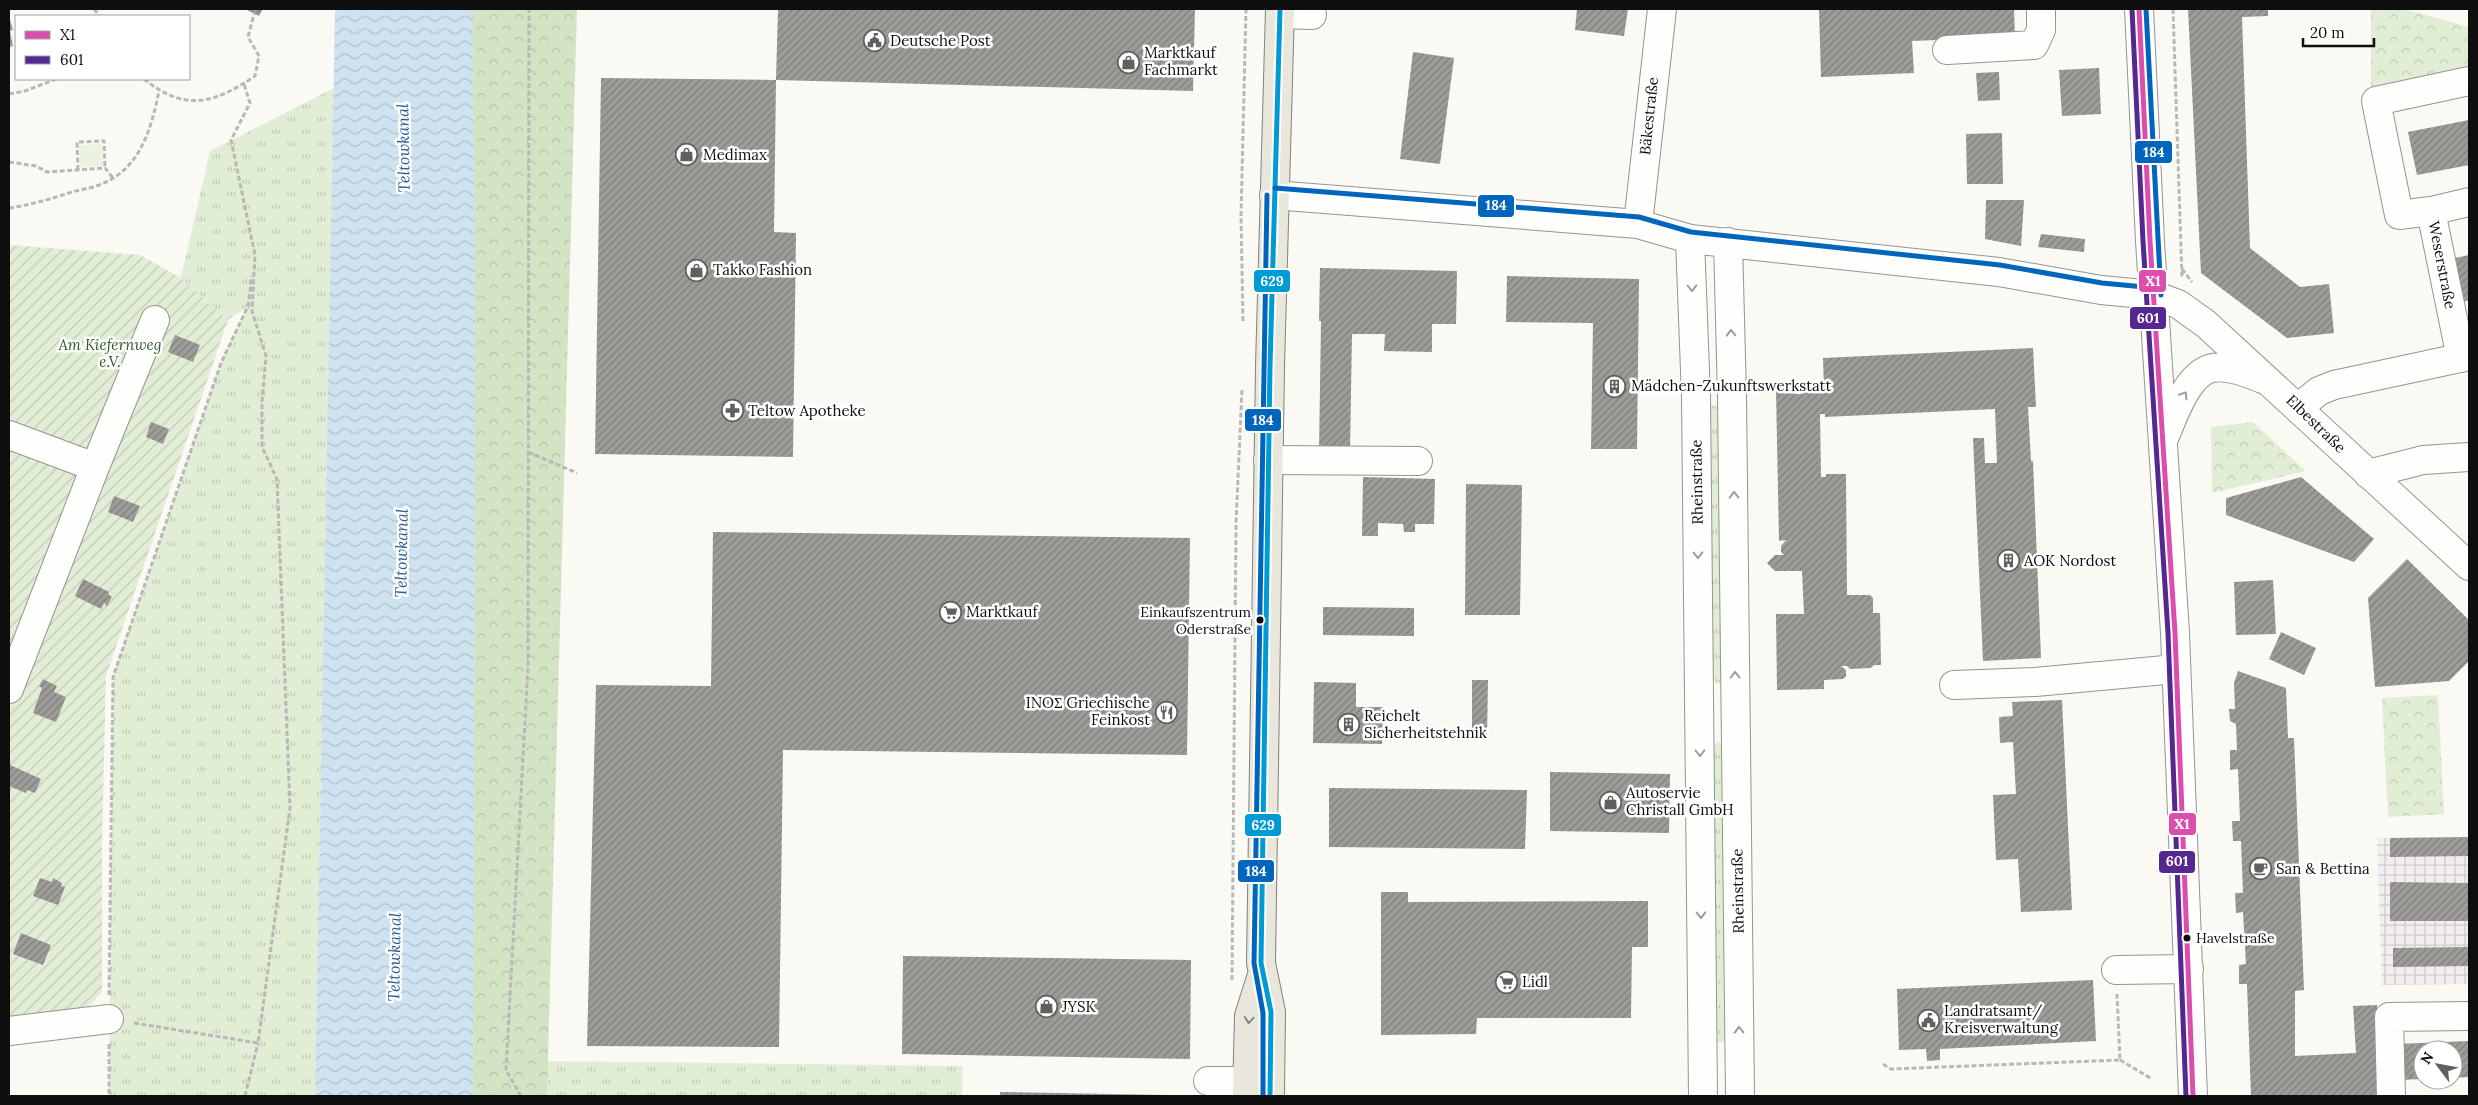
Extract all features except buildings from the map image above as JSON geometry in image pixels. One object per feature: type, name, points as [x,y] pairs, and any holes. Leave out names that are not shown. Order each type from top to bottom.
[{"type":"main road","points":[[1265,1087],[1271,1012],[1262,973],[1268,460],[1280,12]]},
{"type":"street","name":"Bäkestraße","points":[[1638,224],[1662,9]]},
{"type":"street","points":[[1947,50],[2034,45],[2042,30],[2041,9]]},
{"type":"street","points":[[2139,9],[2176,669],[2193,1096]]},
{"type":"street","points":[[1280,12],[1312,15]]},
{"type":"street","points":[[2432,211],[2399,215],[2376,101],[2469,81]]},
{"type":"street","name":"Elbestraße","points":[[1274,195],[1638,224],[1690,239],[1999,272],[2101,290],[2154,296],[2191,311],[2469,566]]},
{"type":"street","name":"Weserstraße","points":[[2298,408],[2319,391],[2334,385],[2465,357],[2432,211],[2469,202]]},
{"type":"street","name":"Rheinstraße","points":[[1690,239],[1696,397],[1704,1096]]},
{"type":"street","name":"Rheinstraße","points":[[1728,242],[1732,396],[1740,1096]]},
{"type":"street","points":[[9,689],[95,467],[155,320]]},
{"type":"street","points":[[2163,440],[2180,400],[2192,382],[2212,368],[2242,371],[2270,382]]},
{"type":"street","points":[[1696,397],[1732,396]]},
{"type":"street","points":[[9,435],[95,467]]},
{"type":"street","points":[[2368,474],[2423,460],[2469,457]]},
{"type":"street","points":[[1268,460],[1418,461]]},
{"type":"street","points":[[1954,685],[2035,682],[2176,669]]},
{"type":"street","points":[[1699,718],[1736,717]]},
{"type":"street","points":[[2116,970],[2189,969]]},
{"type":"street","points":[[2391,1096],[2389,1017],[2469,1016]]},
{"type":"street","points":[[9,1031],[108,1019]]},
{"type":"street","points":[[1703,1066],[1739,1065]]},
{"type":"street","points":[[1208,1081],[1265,1087]]},
{"type":"path","points":[[521,1096],[506,1070],[528,666],[529,9]]},
{"type":"path","points":[[1244,328],[1241,216],[1246,9]]},
{"type":"path","points":[[2173,9],[2182,268]]},
{"type":"path","points":[[145,80],[159,91],[190,101],[222,96],[244,84],[255,76],[259,56],[248,37],[254,14]]},
{"type":"path","points":[[9,94],[25,91],[53,80]]},
{"type":"path","points":[[244,84],[250,103],[232,140],[255,256],[252,311],[266,356],[262,402],[262,447],[277,479],[290,808],[258,1043],[245,1096]]},
{"type":"path","points":[[9,208],[29,205],[108,182],[128,167],[142,146],[153,122],[159,91]]},
{"type":"path","points":[[78,170],[77,142],[104,141],[105,168],[113,178]]},
{"type":"path","points":[[9,162],[36,166],[47,172],[105,168]]},
{"type":"path","points":[[109,1096],[108,1019],[113,677],[221,363],[248,306],[255,256]]},
{"type":"path","points":[[1232,983],[1236,523],[1242,386]]},
{"type":"path","points":[[528,452],[578,473]]},
{"type":"path","points":[[2116,970],[2120,1060]]},
{"type":"path","points":[[108,1019],[258,1043]]},
{"type":"path","points":[[1884,1064],[1891,1069],[2120,1060],[2152,1079]]},
{"type":"shaded area","points":[[2469,837],[2469,984],[2382,985],[2377,838]]},
{"type":"green space","points":[[472,9],[577,9],[547,1096],[473,1096]]},
{"type":"green space","points":[[2371,9],[2405,9],[2469,27],[2469,70],[2371,90]]},
{"type":"green space","points":[[334,88],[315,1096],[109,1096],[113,677],[221,363],[247,307],[228,320],[181,278],[210,151]]},
{"type":"green space","points":[[102,144],[103,166],[80,167],[79,145]]},
{"type":"green space","name":"Am Kiefernweg e.V.","points":[[9,245],[140,255],[181,278],[228,320],[106,676],[102,843],[102,992],[82,1015],[9,1023]]},
{"type":"green space","points":[[1714,405],[1722,409],[1725,677],[1718,684],[1711,678],[1704,410]]},
{"type":"green space","points":[[2253,422],[2306,471],[2212,493],[2211,427]]},
{"type":"green space","points":[[2438,695],[2444,814],[2388,817],[2382,698]]},
{"type":"green space","points":[[1718,742],[1724,746],[1726,1036],[1723,1042],[1718,1043],[1714,1040],[1713,746]]},
{"type":"green space","points":[[547,1061],[963,1066],[962,1096],[547,1096]]},
{"type":"water","name":"Teltowkanal","points":[[335,9],[472,9],[475,272],[473,1096],[315,1096]]},
{"type":"transit line","name":"629","points":[[1270,1096],[1271,1012],[1261,963],[1270,366],[1280,9]]},
{"type":"transit line","name":"601","points":[[2132,9],[2143,241],[2168,633],[2186,1096]]},
{"type":"transit line","name":"X1","points":[[2139,9],[2150,241],[2175,633],[2193,1096]]},
{"type":"transit line","name":"184","points":[[2146,9],[2161,295]]},
{"type":"transit line","name":"184","points":[[1275,188],[1639,217],[1691,232],[2000,265],[2102,283],[2155,288]]},
{"type":"transit line","name":"184","points":[[1263,1096],[1263,1013],[1254,963],[1267,195]]},
{"type":"place","name":"Deutsche Post","points":[[874,41]]},
{"type":"place","name":"Marktkauf Fachmarkt","points":[[1128,62]]},
{"type":"place","name":"Medimax","points":[[687,155]]},
{"type":"place","name":"Takko Fashion","points":[[697,270]]},
{"type":"place","name":"Mädchen-Zukunftswerkstatt","points":[[1615,386]]},
{"type":"place","name":"Teltow Apotheke","points":[[732,411]]},
{"type":"place","name":"AOK Nordost","points":[[2008,561]]},
{"type":"place","name":"Marktkauf","points":[[950,612]]},
{"type":"place","name":"Einkaufszentrum Oderstraße","points":[[1260,620]]},
{"type":"place","name":"INOΣ Griechische Feinkost","points":[[1166,712]]},
{"type":"place","name":"Reichelt Sicherheitstehnik","points":[[1348,725]]},
{"type":"place","name":"Autoservie Christall GmbH","points":[[1610,802]]},
{"type":"place","name":"San & Bettina","points":[[2260,869]]},
{"type":"place","name":"Havelstraße","points":[[2187,938]]},
{"type":"place","name":"Lidl","points":[[1506,982]]},
{"type":"place","name":"JYSK","points":[[1046,1007]]},
{"type":"place","name":"Landratsamt/ Kreisverwaltung","points":[[1928,1020]]}]
